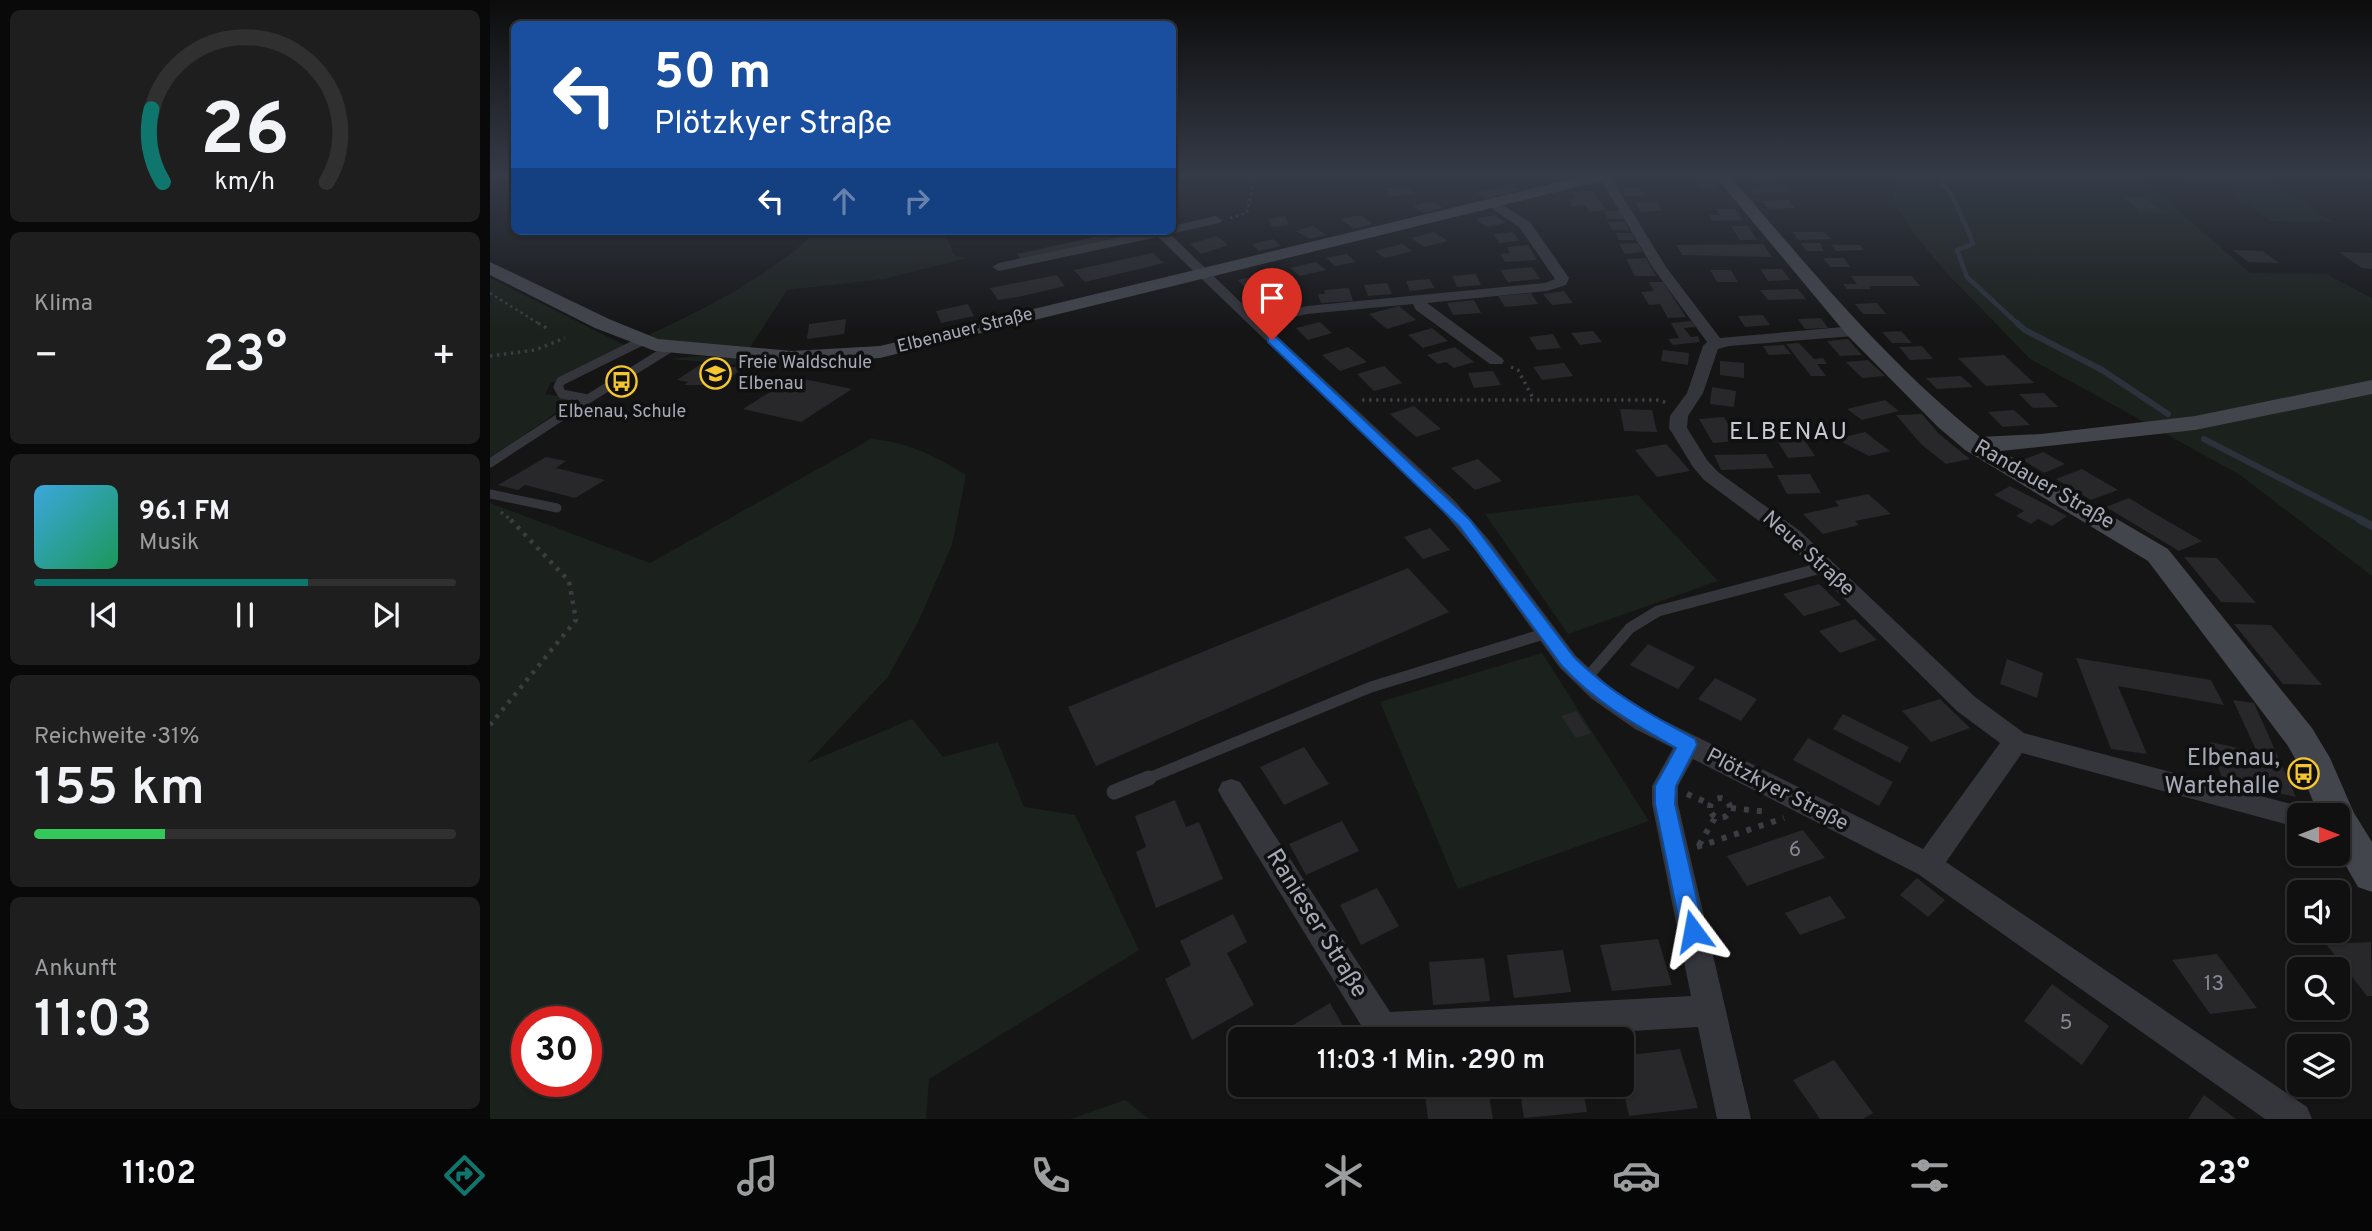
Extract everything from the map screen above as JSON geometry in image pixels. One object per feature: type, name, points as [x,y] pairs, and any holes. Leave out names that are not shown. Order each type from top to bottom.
[{"type":"street","name":"Elbenauer Straße","points":[[490,268],[642,341],[670,348],[769,358],[843,357],[880,352],[1389,227]]},
{"type":"street","points":[[1253,322],[1299,311],[1547,287],[1561,282],[1562,278],[1527,227]]},
{"type":"street","points":[[1636,227],[1660,268],[1716,343],[1854,331]]},
{"type":"street","name":"Randauer Straße","points":[[1766,227],[1854,331],[1946,422],[1974,445],[2132,537],[2158,555],[2300,737],[2313,758],[2331,803]]},
{"type":"street","points":[[999,267],[1145,235]]},
{"type":"street","points":[[1167,235],[1202,272]]},
{"type":"street","name":"Plötzkyer Straße","points":[[1202,272],[1464,523],[1547,634],[1586,680],[1621,708],[1688,745],[1928,865],[2295,1119]]},
{"type":"street","points":[[1419,300],[1422,307],[1496,361]]},
{"type":"street","name":"Neue Straße","points":[[1716,343],[1708,351],[1695,393],[1679,416],[1678,428],[1699,463],[1718,481],[1772,518],[1966,704],[2017,741],[2287,814]]},
{"type":"street","points":[[1974,445],[2041,442],[2185,425],[2372,387]]},
{"type":"street","points":[[1928,865],[2017,741]]},
{"type":"street","points":[[1688,745],[1665,786],[1665,804],[1686,849],[1711,1011],[1734,1119]]},
{"type":"street","name":"Ranieser Straße","points":[[1231,790],[1382,1029],[1711,1011]]},
{"type":"street","name":"Randauer Straße","points":[[2350,840],[2372,875]]},
{"type":"lane","points":[[587,399],[562,394],[558,387],[561,381],[642,341]]},
{"type":"lane","points":[[490,463],[670,348]]},
{"type":"lane","points":[[490,494],[557,508]]},
{"type":"lane","points":[[1586,680],[1598,670],[1621,638],[1638,622],[1658,611],[1825,567]]},
{"type":"lane","points":[[1114,792],[1371,687],[1547,634]]},
{"type":"path","points":[[490,293],[548,329]]},
{"type":"path","points":[[490,356],[535,350],[565,338]]},
{"type":"path","points":[[1496,361],[1518,370],[1534,400]]},
{"type":"path","points":[[1340,402],[1657,400],[1686,407]]},
{"type":"path","points":[[490,725],[576,620],[569,581],[518,526],[499,511]]},
{"type":"path","points":[[1714,799],[1727,802],[1731,808],[1726,817],[1716,816],[1708,807],[1714,799]]},
{"type":"path","points":[[1686,849],[1795,814],[1731,808]]},
{"type":"path","points":[[1686,849],[1716,816]]},
{"type":"shaded area","points":[[1910,227],[2198,227],[2250,273],[2326,274],[2372,298],[2372,576],[2240,475],[2030,359],[1943,269]]},
{"type":"shaded area","points":[[813,235],[946,235],[954,255],[968,258],[883,279],[787,290],[747,352],[677,344],[646,336],[736,290]]},
{"type":"shaded area","points":[[490,278],[626,346],[551,383],[545,394],[576,399],[490,458]]},
{"type":"shaded area","points":[[695,356],[794,362],[857,360],[851,364],[796,370],[671,359]]},
{"type":"shaded area","points":[[871,439],[897,443],[921,451],[966,475],[952,545],[918,622],[888,677],[807,763],[912,719],[943,757],[998,742],[1024,807],[1075,815],[1139,950],[929,1079],[926,1119],[490,1119],[490,503],[650,563]]},
{"type":"shaded area","points":[[1638,495],[1718,581],[1568,634],[1485,514]]},
{"type":"shaded area","points":[[1542,653],[1649,821],[1458,889],[1380,702]]},
{"type":"shaded area","points":[[1125,1100],[1149,1119],[1071,1119]]},
{"type":"building","points":[[1315,227],[1326,235],[1309,239],[1296,231]]},
{"type":"building","points":[[1611,227],[1628,227],[1629,230],[1612,230]]},
{"type":"building","points":[[1732,227],[1749,227],[1757,240],[1740,240]]},
{"type":"building","points":[[1434,232],[1448,241],[1424,247],[1411,238]]},
{"type":"building","points":[[1513,232],[1519,241],[1499,243],[1494,234]]},
{"type":"building","points":[[1793,232],[1824,232],[1831,239],[1798,240]]},
{"type":"building","points":[[1616,233],[1632,233],[1635,240],[1619,240]]},
{"type":"building","points":[[1104,235],[1127,235],[1021,259],[1017,254]]},
{"type":"building","points":[[1217,236],[1228,245],[1201,254],[1190,244]]},
{"type":"building","points":[[1273,239],[1281,246],[1259,251],[1252,244]]},
{"type":"building","points":[[1638,243],[1642,252],[1625,254],[1619,244]]},
{"type":"building","points":[[1801,243],[1820,243],[1824,251],[1806,251]]},
{"type":"building","points":[[1402,244],[1413,251],[1385,258],[1375,251]]},
{"type":"building","points":[[1763,244],[1772,257],[1682,255],[1677,245]]},
{"type":"building","points":[[1528,245],[1537,260],[1505,262],[1500,254],[1510,253],[1507,247]]},
{"type":"building","points":[[1831,245],[1860,245],[1864,250],[1836,251]]},
{"type":"building","points":[[2233,250],[2263,251],[2279,263],[2248,262]]},
{"type":"building","points":[[2339,252],[2372,253],[2372,269],[2362,268]]},
{"type":"building","points":[[1153,253],[1164,263],[1085,282],[1074,270]]},
{"type":"building","points":[[1347,254],[1356,262],[1335,266],[1326,258]]},
{"type":"building","points":[[1646,258],[1656,276],[1635,276],[1626,259]]},
{"type":"building","points":[[1823,258],[1844,258],[1850,267],[1830,267]]},
{"type":"building","points":[[1316,262],[1326,270],[1300,276],[1290,268]]},
{"type":"building","points":[[1532,267],[1540,279],[1508,282],[1500,270]]},
{"type":"building","points":[[1760,269],[1782,269],[1790,280],[1768,281]]},
{"type":"building","points":[[1710,270],[1731,270],[1738,282],[1717,282]]},
{"type":"building","points":[[1476,274],[1481,285],[1457,287],[1452,276]]},
{"type":"building","points":[[1057,275],[1065,286],[1018,297],[998,300],[990,288]]},
{"type":"building","points":[[1261,275],[1271,284],[1248,290],[1237,280]]},
{"type":"building","points":[[1851,276],[1912,276],[1920,286],[1847,289],[1843,284],[1857,284]]},
{"type":"building","points":[[1430,279],[1434,288],[1410,291],[1406,281]]},
{"type":"building","points":[[1649,282],[1663,282],[1686,317],[1668,318],[1660,304],[1649,305],[1641,292],[1654,291]]},
{"type":"building","points":[[1387,283],[1392,294],[1368,296],[1364,285]]},
{"type":"building","points":[[1349,288],[1353,301],[1321,303],[1318,294],[1325,294],[1324,290]]},
{"type":"building","points":[[1278,289],[1290,301],[1267,307],[1254,295]]},
{"type":"building","points":[[1798,289],[1806,299],[1768,300],[1760,290]]},
{"type":"building","points":[[1564,291],[1573,303],[1552,305],[1543,294]]},
{"type":"building","points":[[1531,293],[1538,304],[1505,307],[1498,296]]},
{"type":"building","points":[[1474,300],[1481,313],[1453,315],[1447,303]]},
{"type":"building","points":[[1877,303],[1886,314],[1863,314],[1855,304]]},
{"type":"building","points":[[968,304],[974,316],[941,323],[936,311]]},
{"type":"building","points":[[1399,306],[1416,320],[1387,329],[1369,314]]},
{"type":"building","points":[[1763,315],[1770,325],[1745,327],[1738,316]]},
{"type":"building","points":[[1821,318],[1828,328],[1805,329],[1798,319]]},
{"type":"building","points":[[846,319],[844,334],[807,339],[809,324]]},
{"type":"building","points":[[1691,321],[1696,327],[1684,328],[1691,337],[1698,336],[1700,342],[1673,345],[1668,339],[1679,338],[1671,323]]},
{"type":"building","points":[[1320,322],[1332,333],[1308,340],[1296,328]]},
{"type":"building","points":[[1432,328],[1448,341],[1423,348],[1408,335]]},
{"type":"building","points":[[1593,331],[1602,342],[1580,345],[1571,333]]},
{"type":"building","points":[[1901,331],[1912,343],[1892,343],[1882,332]]},
{"type":"building","points":[[1553,334],[1561,348],[1537,350],[1529,337]]},
{"type":"building","points":[[1848,339],[1862,355],[1840,356],[1827,341]]},
{"type":"building","points":[[1799,343],[1814,359],[1823,358],[1827,364],[1817,364],[1826,376],[1811,376],[1786,344]]},
{"type":"building","points":[[1784,345],[1791,354],[1769,355],[1763,346]]},
{"type":"building","points":[[1922,346],[1933,359],[1910,360],[1899,347]]},
{"type":"building","points":[[1348,347],[1367,362],[1340,371],[1322,355]]},
{"type":"building","points":[[1455,347],[1474,362],[1454,368],[1446,362],[1438,364],[1427,355]]},
{"type":"building","points":[[1663,350],[1689,353],[1688,365],[1661,361]]},
{"type":"building","points":[[2004,355],[2034,383],[1986,386],[1958,358]]},
{"type":"building","points":[[1868,360],[1885,376],[1862,378],[1846,362]]},
{"type":"building","points":[[1720,361],[1744,363],[1744,378],[1720,375]]},
{"type":"building","points":[[1564,363],[1573,376],[1542,380],[1533,367]]},
{"type":"building","points":[[701,364],[743,368],[720,385],[684,385],[688,382],[677,380]]},
{"type":"building","points":[[1384,366],[1402,383],[1374,391],[1357,374]]},
{"type":"building","points":[[1493,371],[1501,385],[1474,388],[1468,373]]},
{"type":"building","points":[[756,376],[776,378],[763,388],[743,386]]},
{"type":"building","points":[[1961,376],[1973,387],[1937,389],[1926,378]]},
{"type":"building","points":[[794,377],[852,389],[801,422],[743,409]]},
{"type":"building","points":[[1712,387],[1736,391],[1734,407],[1710,404]]},
{"type":"building","points":[[2044,393],[2058,407],[2033,408],[2019,394]]},
{"type":"building","points":[[1885,400],[1899,411],[1862,420],[1847,409]]},
{"type":"building","points":[[1414,406],[1441,429],[1416,437],[1390,414]]},
{"type":"building","points":[[1620,409],[1652,410],[1657,432],[1624,431]]},
{"type":"building","points":[[2014,410],[2030,425],[2003,427],[1988,412]]},
{"type":"building","points":[[1922,414],[1939,434],[1970,459],[1946,464],[1921,444],[1896,415]]},
{"type":"building","points":[[1724,417],[1734,434],[1730,434],[1734,441],[1713,443],[1699,419]]},
{"type":"building","points":[[1865,432],[1890,451],[1869,456],[1836,439]]},
{"type":"building","points":[[1801,435],[1815,456],[1788,458],[1774,436]]},
{"type":"building","points":[[1666,444],[1690,471],[1657,477],[1635,450]]},
{"type":"building","points":[[2043,452],[2065,464],[2044,473],[2023,460]]},
{"type":"building","points":[[1766,454],[1774,468],[1721,470],[1714,455]]},
{"type":"building","points":[[546,457],[566,461],[556,468],[605,480],[575,498],[525,485],[518,490],[498,485]]},
{"type":"building","points":[[1478,459],[1502,481],[1475,490],[1451,468]]},
{"type":"building","points":[[2082,469],[2118,490],[2091,500],[2056,479]]},
{"type":"building","points":[[1810,474],[1821,493],[1787,494],[1777,475]]},
{"type":"building","points":[[2010,486],[2067,516],[2052,526],[2038,519],[2031,524],[2016,516],[2024,511],[1994,495]]},
{"type":"building","points":[[1868,494],[1891,514],[1855,521],[1859,525],[1823,534],[1803,514],[1839,506],[1835,501]]},
{"type":"building","points":[[2129,498],[2202,541],[2179,551],[2106,507]]},
{"type":"building","points":[[1430,528],[1450,550],[1423,559],[1404,537]]},
{"type":"building","points":[[2184,557],[2217,558],[2256,603],[2221,602]]},
{"type":"building","points":[[1408,568],[1449,612],[1096,766],[1068,707]]},
{"type":"building","points":[[1819,584],[1841,605],[1804,616],[1783,594]]},
{"type":"building","points":[[1855,619],[1877,640],[1840,653],[1819,631]]},
{"type":"building","points":[[2234,624],[2271,625],[2322,685],[2283,684]]},
{"type":"building","points":[[1648,644],[1695,667],[1678,689],[1630,665]]},
{"type":"building","points":[[2076,658],[2211,680],[2224,705],[2118,686],[2147,754],[2111,749]]},
{"type":"building","points":[[2007,659],[2043,673],[2037,698],[2000,684]]},
{"type":"building","points":[[1715,678],[1757,699],[1741,721],[1698,699]]},
{"type":"building","points":[[1940,699],[1970,728],[1931,742],[1902,711]]},
{"type":"building","points":[[2233,700],[2254,703],[2296,797],[2223,781],[2210,742],[2257,752]]},
{"type":"building","points":[[1576,711],[1591,733],[1576,738],[1561,716]]},
{"type":"building","points":[[1843,714],[1909,747],[1900,763],[1833,729]]},
{"type":"building","points":[[1808,738],[1893,782],[1879,806],[1793,760]]},
{"type":"building","points":[[1304,747],[1329,784],[1284,805],[1260,767]]},
{"type":"building","points":[[1175,800],[1186,827],[1199,822],[1223,879],[1156,908],[1136,852],[1146,847],[1135,816]]},
{"type":"building","points":[[1342,821],[1359,851],[1306,875],[1289,844]]},
{"type":"building","points":[[1803,830],[1825,858],[1747,886],[1727,856]]},
{"type":"building","points":[[1917,878],[1945,900],[1928,917],[1900,895]]},
{"type":"building","points":[[1377,888],[1399,926],[1361,945],[1340,905]]},
{"type":"building","points":[[1830,896],[1846,918],[1800,935],[1785,913]]},
{"type":"building","points":[[1233,914],[1247,942],[1227,953],[1254,1005],[1192,1040],[1165,979],[1191,965],[1180,941]]},
{"type":"building","points":[[1658,939],[1672,985],[1612,991],[1600,945]]},
{"type":"building","points":[[2371,942],[2372,996],[2367,996],[2350,974],[2350,957],[2336,957],[2326,944]]},
{"type":"building","points":[[1563,950],[1571,992],[1514,998],[1507,955]]},
{"type":"building","points":[[2217,954],[2257,1008],[2210,1014],[2172,960]]},
{"type":"building","points":[[1484,958],[1490,1001],[1433,1005],[1429,962]]},
{"type":"building","points":[[2052,984],[2109,1026],[2082,1065],[2024,1021]]},
{"type":"building","points":[[1330,1003],[1344,1027],[1290,1027]]},
{"type":"building","points":[[1680,1049],[1698,1108],[1629,1116],[1625,1097],[1634,1097],[1634,1055]]},
{"type":"building","points":[[1834,1060],[1873,1113],[1863,1119],[1820,1119],[1793,1080]]},
{"type":"building","points":[[2204,1095],[2236,1119],[2188,1119]]},
{"type":"building","points":[[1425,1097],[1489,1097],[1493,1119],[1428,1119]]},
{"type":"building","points":[[1521,1097],[1584,1097],[1587,1112],[1524,1118]]},
{"type":"waterway","points":[[1967,227],[1973,244],[1957,250],[1967,277],[2019,325]]},
{"type":"waterway","points":[[2017,323],[2025,330],[2102,370],[2168,414]]},
{"type":"waterway","points":[[2204,439],[2363,521]]},
{"type":"waterway","points":[[2359,519],[2372,526]]},
{"type":"place","name":"Freie Waldschule Elbenau","points":[[715,373]]},
{"type":"place","name":"Elbenau, Schule","points":[[622,382]]},
{"type":"place","name":"Elbenau, Wartehalle","points":[[2303,773]]},
{"type":"district","name":"ELBENAU","points":[[1789,433]]},
{"type":"route","points":[[1272,340],[1447,504],[1482,545],[1568,662],[1586,680],[1621,708],[1688,745],[1665,786],[1665,804],[1693,931]]}]
